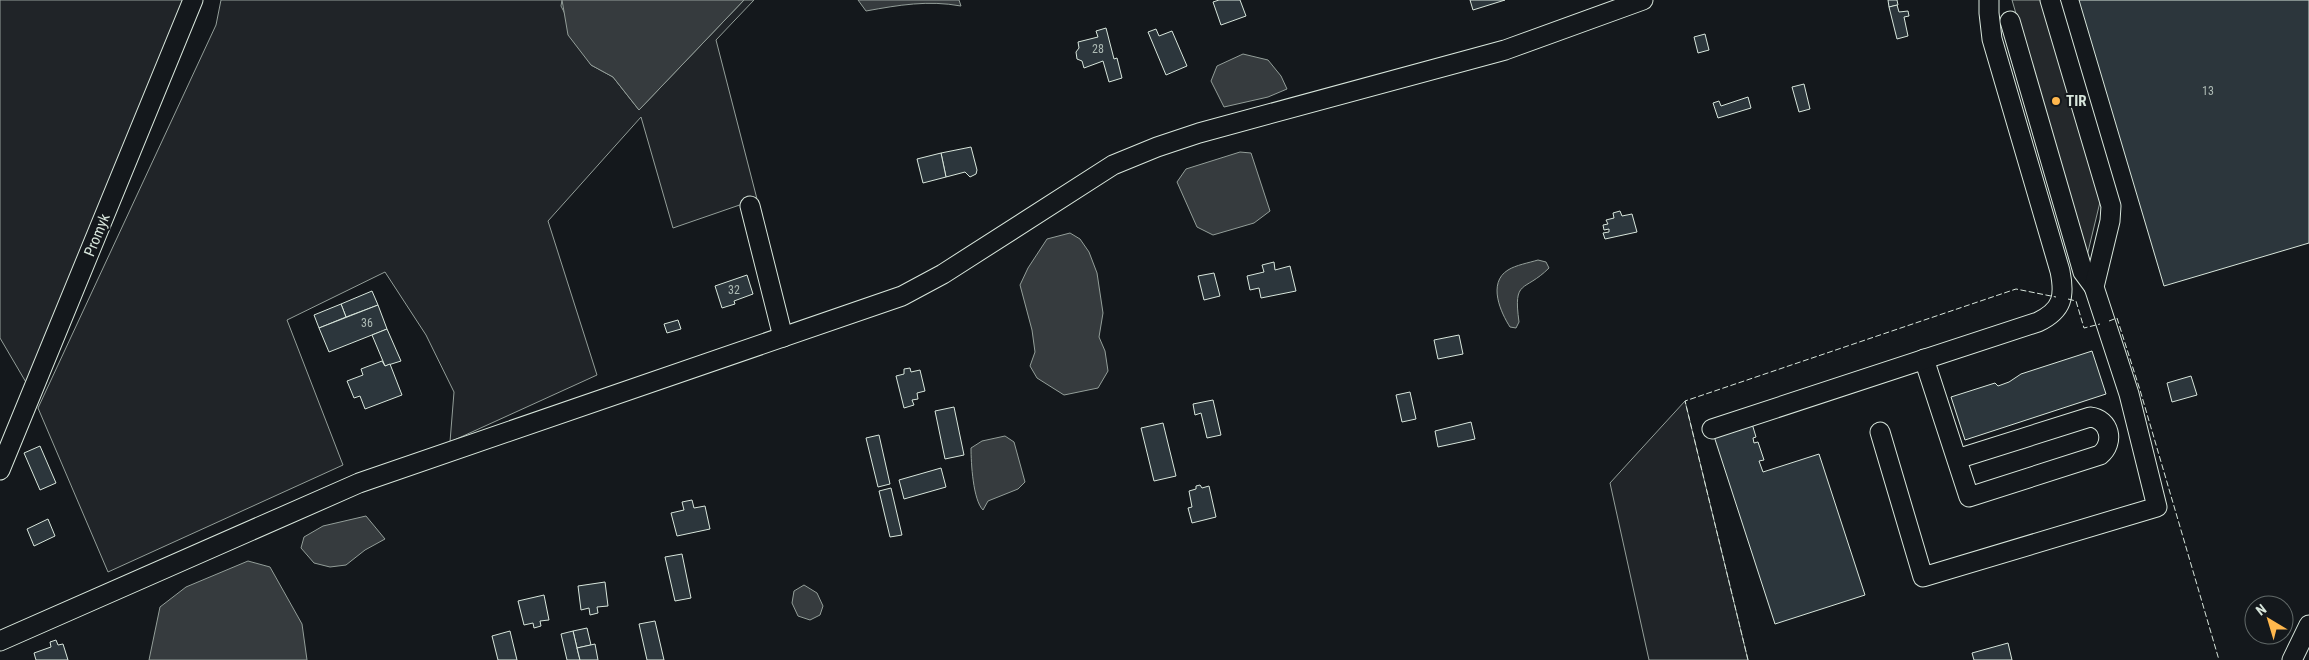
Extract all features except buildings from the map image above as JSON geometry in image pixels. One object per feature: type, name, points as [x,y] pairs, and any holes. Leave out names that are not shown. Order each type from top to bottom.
[{"type":"street","name":"Promyk","points":[[0,470],[194,0]]},
{"type":"street","points":[[0,641],[359,483],[902,296],[943,274],[1113,165],[1157,147],[1199,133],[1506,50],[1643,0]]},
{"type":"street","points":[[1712,429],[2049,317],[2057,309],[2062,298],[2063,285],[2060,271],[1992,39],[1989,13],[1990,0]]},
{"type":"street","points":[[2050,0],[2111,206],[2110,221],[2094,287]]},
{"type":"street","points":[[1880,432],[1923,577],[2157,508],[2129,394],[2094,287],[2083,272],[2010,21]]},
{"type":"street","points":[[750,206],[783,337]]},
{"type":"street","points":[[2060,271],[2100,308]]},
{"type":"street","points":[[1924,359],[1956,459],[1969,497],[2100,455],[2106,450],[2109,440],[2105,425],[2098,418],[2090,417],[1956,459]]},
{"type":"street","points":[[2292,660],[2309,625]]},
{"type":"shaded area","points":[[0,0],[183,0],[27,384],[0,338]]},
{"type":"shaded area","points":[[221,0],[562,0],[561,6],[591,65],[613,77],[639,110],[744,0],[754,0],[716,40],[757,199],[673,228],[641,117],[548,221],[597,375],[450,442],[454,392],[426,335],[385,272],[287,320],[343,465],[108,572],[38,408],[216,25]]},
{"type":"shaded area","points":[[562,0],[744,0],[639,110],[613,77],[591,65],[568,35]]},
{"type":"shaded area","points":[[858,0],[959,0],[961,6],[925,3],[866,11]]},
{"type":"shaded area","name":"TIR","points":[[2012,0],[2042,0],[2100,202],[2087,256]]},
{"type":"shaded area","points":[[1243,54],[1268,60],[1281,76],[1287,89],[1268,97],[1224,107],[1211,81],[1217,66]]},
{"type":"shaded area","points":[[1240,152],[1251,153],[1270,211],[1254,223],[1213,235],[1197,227],[1177,182],[1186,169]]},
{"type":"shaded area","points":[[1070,233],[1080,239],[1089,252],[1097,273],[1103,313],[1099,337],[1105,351],[1108,371],[1098,388],[1064,395],[1037,378],[1030,366],[1035,352],[1032,330],[1020,285],[1028,268],[1047,239]]},
{"type":"shaded area","points":[[1538,260],[1546,262],[1549,268],[1519,292],[1519,322],[1516,328],[1510,327],[1500,306],[1497,290],[1498,282],[1508,270],[1518,265]]},
{"type":"shaded area","points":[[1685,401],[1748,660],[1649,660],[1610,483]]},
{"type":"shaded area","points":[[1005,436],[1014,442],[1025,482],[1018,489],[988,501],[983,510],[975,490],[971,448],[982,441]]},
{"type":"shaded area","points":[[366,516],[385,539],[365,550],[346,565],[330,567],[314,563],[301,548],[304,537],[323,526]]},
{"type":"shaded area","points":[[248,561],[270,567],[302,624],[307,660],[149,660],[160,607],[186,587]]},
{"type":"shaded area","points":[[804,585],[817,593],[823,606],[820,615],[810,620],[798,616],[792,603],[794,591]]},
{"type":"fence","points":[[1748,660],[1685,401],[2016,289],[2056,297]]},
{"type":"fence","points":[[2068,299],[2076,301],[2084,328],[2100,324]]},
{"type":"fence","points":[[2109,321],[2117,318],[2219,660]]},
{"type":"place","name":"TIR","points":[[2056,101]]}]
